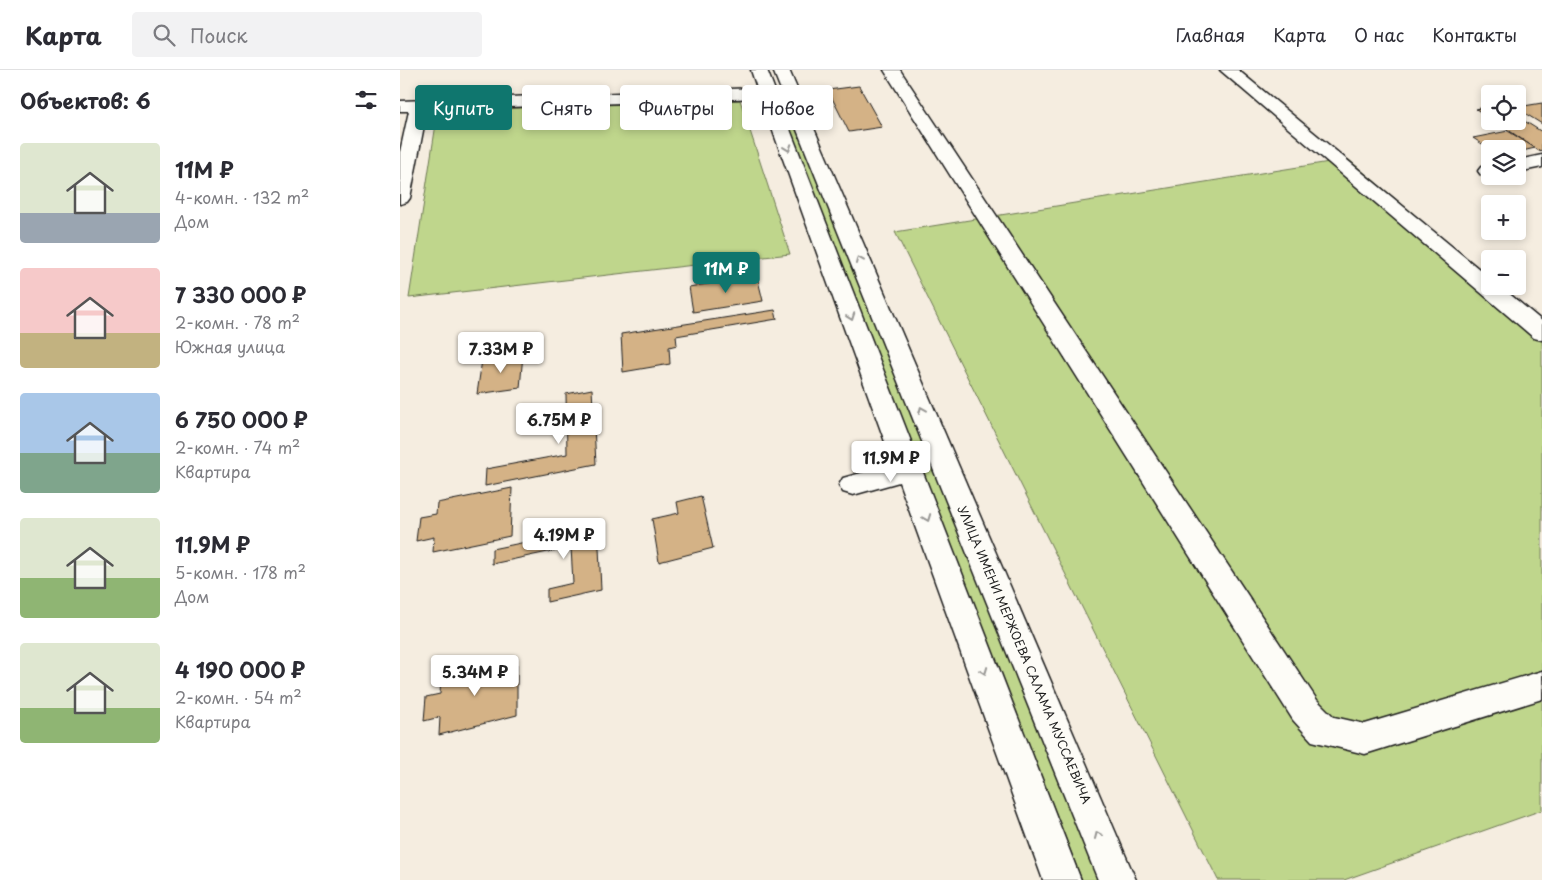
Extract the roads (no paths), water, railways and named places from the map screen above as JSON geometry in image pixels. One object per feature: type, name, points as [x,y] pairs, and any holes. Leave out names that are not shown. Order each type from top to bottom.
[{"type":"street","points":[[892,70],[1305,710],[1324,730],[1364,739],[1542,685]]},
{"type":"street","points":[[1228,70],[1542,333]]},
{"type":"street","points":[[512,98],[769,78],[908,470],[1062,880]]},
{"type":"street","name":"УЛИЦА ИМЕНИ МЕРЖОЕВА САЛАМА МУССАЕВИЧА","points":[[769,78],[1117,880]]},
{"type":"street","points":[[400,106],[415,105]]},
{"type":"street","points":[[400,198],[415,125]]},
{"type":"street","points":[[1526,165],[1542,162]]},
{"type":"street","points":[[853,485],[908,470]]}]
